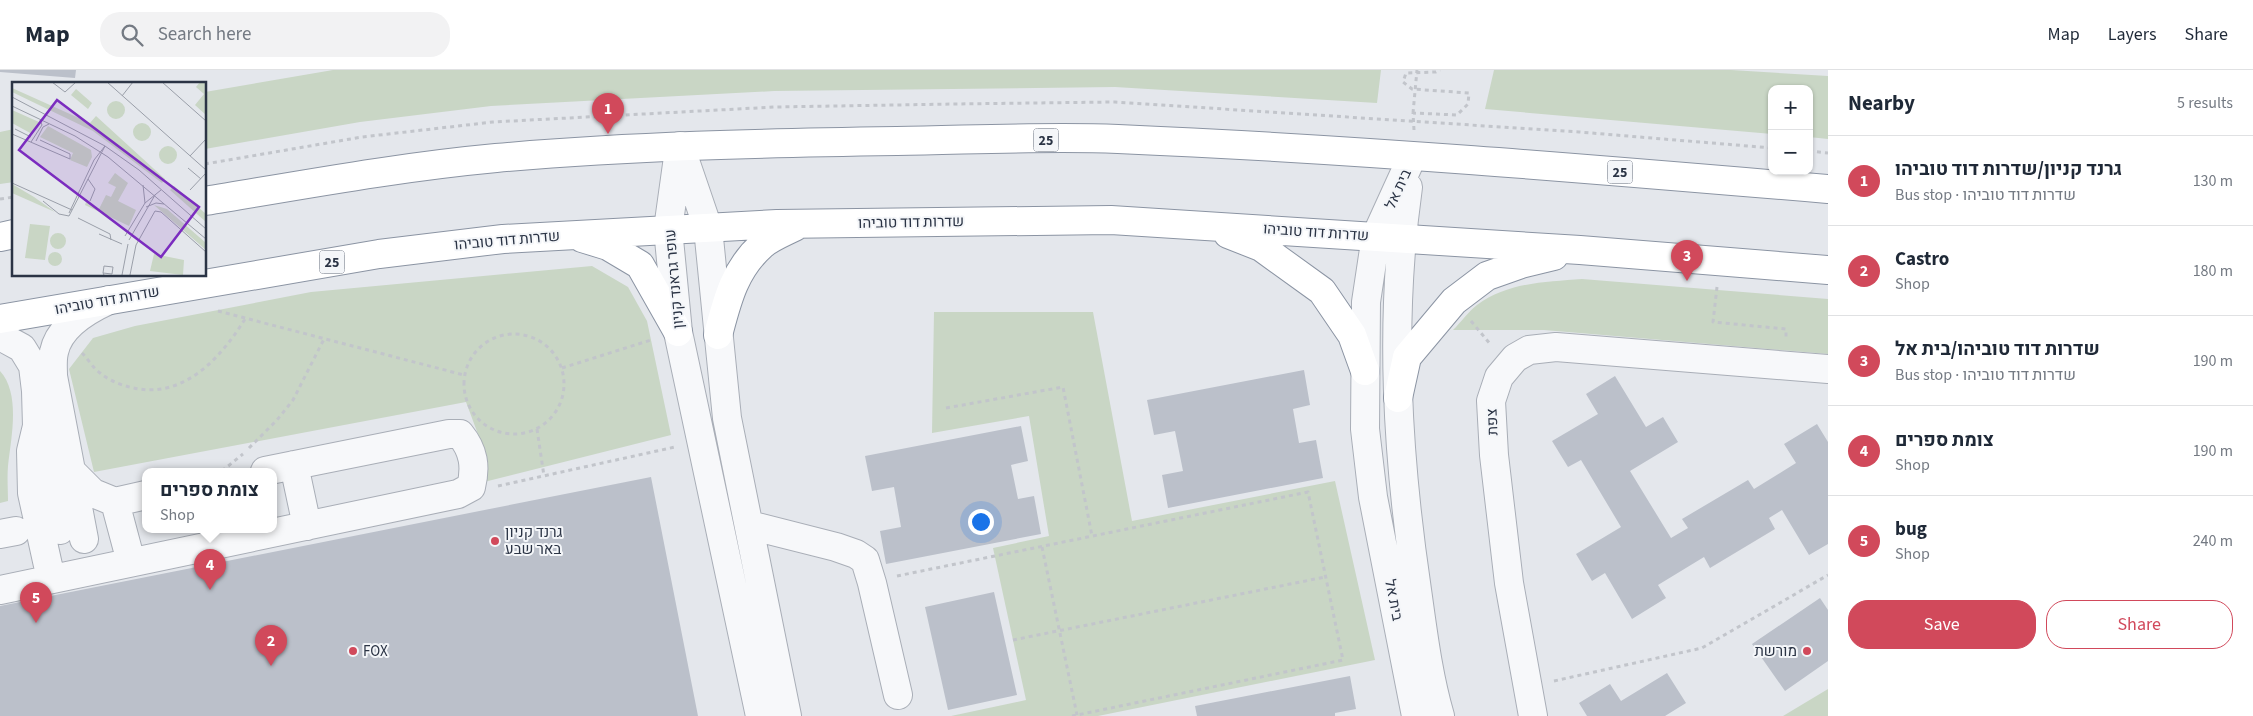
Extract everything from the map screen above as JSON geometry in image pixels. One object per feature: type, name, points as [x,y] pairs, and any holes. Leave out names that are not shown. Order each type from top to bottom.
[{"type":"highway","name":"25","points":[[206,201],[368,174],[496,158],[680,146],[1114,139],[1576,168],[1828,189]]},
{"type":"highway","name":"שדרות דוד טוביהו","points":[[0,319],[379,254],[503,239],[568,234],[800,224],[1111,220],[1580,250],[1828,270]]},
{"type":"highway","points":[[718,335],[732,285],[746,264],[762,245],[800,224]]},
{"type":"highway","points":[[1206,225],[1261,247],[1322,291],[1352,335],[1365,371]]},
{"type":"highway","points":[[568,234],[608,246],[640,265],[678,332]]},
{"type":"highway","points":[[1398,398],[1407,357],[1454,301],[1487,276],[1521,264],[1580,250]]},
{"type":"street","points":[[680,146],[708,228],[727,418],[787,716]]},
{"type":"street","name":"עופר גראנד קניון","points":[[680,146],[668,229],[678,332],[760,716]]},
{"type":"street","name":"בית אל","points":[[1412,157],[1389,237],[1366,302],[1365,429],[1373,497],[1416,716]]},
{"type":"street","name":"בית אל","points":[[1389,237],[1396,352],[1398,429],[1411,552],[1429,672],[1440,716]]},
{"type":"street","points":[[36,391],[72,534],[71,471],[53,376],[54,352],[60,335],[89,309],[110,300]]},
{"type":"street","points":[[0,336],[22,348],[33,366],[37,426],[31,451],[32,493],[51,579]]},
{"type":"street","name":"צפת","points":[[1532,716],[1508,583],[1494,455],[1491,401],[1499,377],[1508,365],[1529,350],[1556,347],[1828,369]]},
{"type":"street","points":[[277,469],[449,434],[460,434],[468,444],[475,471],[471,487],[458,494],[277,532]]},
{"type":"street","points":[[294,465],[307,526]]},
{"type":"street","points":[[71,471],[93,493],[115,502],[142,496]]},
{"type":"street","points":[[115,502],[131,562]]},
{"type":"street","points":[[749,525],[836,547],[856,554],[865,560],[898,696]]},
{"type":"street","points":[[0,590],[273,533]]},
{"type":"path","points":[[1414,113],[1457,115],[1468,104],[1469,93],[1412,90],[1403,82],[1406,74],[1417,71],[1436,72],[1440,70]]},
{"type":"path","points":[[1412,157],[1417,71]]},
{"type":"path","points":[[1813,151],[1828,153]]},
{"type":"path","points":[[1720,261],[1713,322],[1786,329],[1785,347]]},
{"type":"path","points":[[209,308],[464,375]]},
{"type":"path","points":[[54,352],[76,346],[100,373],[125,387],[151,391],[176,386],[212,363],[230,344],[245,319]]},
{"type":"path","points":[[1470,320],[1492,346]]},
{"type":"path","points":[[562,368],[678,332]]},
{"type":"path","points":[[514,333],[524,334],[540,340],[554,352],[562,368],[565,385],[561,404],[551,419],[537,430],[520,435],[504,434],[487,428],[474,416],[465,400],[464,375],[470,358],[481,345],[497,336],[514,333]]},
{"type":"path","points":[[225,468],[277,420],[293,400],[324,339]]},
{"type":"path","points":[[946,408],[1063,387],[1092,536]]},
{"type":"path","points":[[537,430],[544,476]]},
{"type":"path","points":[[458,494],[702,441]]},
{"type":"path","points":[[890,578],[1308,492],[1343,660],[1072,716]]},
{"type":"path","points":[[1042,547],[1077,716]]},
{"type":"path","points":[[1526,687],[1702,648],[1828,575]]},
{"type":"path","points":[[1014,640],[1326,577]]},
{"type":"green space","points":[[333,70],[1381,70],[1377,103],[1115,87],[774,91],[491,106],[360,122],[206,149],[206,92]]},
{"type":"green space","points":[[1494,70],[1731,70],[1828,76],[1828,139],[1813,137],[1813,85],[1768,85],[1768,134],[1485,109]]},
{"type":"green space","points":[[12,129],[12,182],[0,184],[0,132]]},
{"type":"green space","points":[[592,266],[628,287],[647,321],[671,435],[484,482],[482,445],[466,402],[94,472],[69,369],[93,338],[135,326],[311,292]]},
{"type":"green space","points":[[1582,279],[1828,299],[1828,354],[1544,330],[1453,330],[1477,305],[1501,292],[1528,284]]},
{"type":"green space","points":[[934,312],[1093,312],[1132,521],[1335,481],[1375,660],[1098,716],[951,716],[1026,700],[993,548],[1049,536],[1029,416],[932,433]]},
{"type":"green space","points":[[0,371],[11,392],[13,417],[8,470],[8,501],[0,503]]},
{"type":"green space","points":[[1828,689],[1828,716],[1783,716]]},
{"type":"building","points":[[0,70],[76,70],[75,78],[0,72]]},
{"type":"building","points":[[1304,370],[1310,405],[1293,409],[1299,443],[1316,440],[1323,478],[1168,508],[1162,475],[1183,471],[1175,431],[1154,435],[1147,400]]},
{"type":"building","points":[[1615,376],[1646,427],[1663,417],[1678,442],[1630,471],[1671,538],[1688,528],[1682,519],[1748,480],[1754,489],[1796,463],[1784,444],[1817,424],[1828,442],[1828,544],[1809,555],[1782,510],[1769,518],[1775,529],[1710,568],[1704,557],[1658,585],[1666,598],[1632,619],[1605,573],[1592,581],[1576,554],[1621,527],[1581,460],[1568,467],[1552,441],[1598,414],[1586,394]]},
{"type":"building","points":[[1021,426],[1028,461],[1011,465],[1018,499],[1034,496],[1041,534],[886,564],[880,531],[901,527],[894,487],[872,491],[865,456]]},
{"type":"building","name":"גרנד קניון באר שבע","points":[[651,477],[698,716],[0,716],[0,606]]},
{"type":"building","points":[[994,592],[1017,695],[948,710],[925,607]]},
{"type":"building","points":[[1820,598],[1828,610],[1828,661],[1785,691],[1752,644]]},
{"type":"building","points":[[1667,673],[1686,703],[1665,716],[1587,716],[1579,703],[1610,684],[1621,701]]},
{"type":"building","points":[[1350,676],[1356,709],[1335,713],[1335,716],[1197,716],[1195,706]]},
{"type":"place","name":"גרנד קניון/שדרות דוד טוביהו","points":[[608,134]]},
{"type":"place","name":"שדרות דוד טוביהו/בית אל","points":[[1687,281]]},
{"type":"place","name":"גרנד קניון באר שבע","points":[[495,541]]},
{"type":"place","name":"צומת ספרים","points":[[210,590]]},
{"type":"place","name":"bug","points":[[36,623]]},
{"type":"place","name":"FOX","points":[[353,651]]},
{"type":"place","name":"מורשת","points":[[1807,651]]},
{"type":"place","name":"Castro","points":[[271,666]]}]
